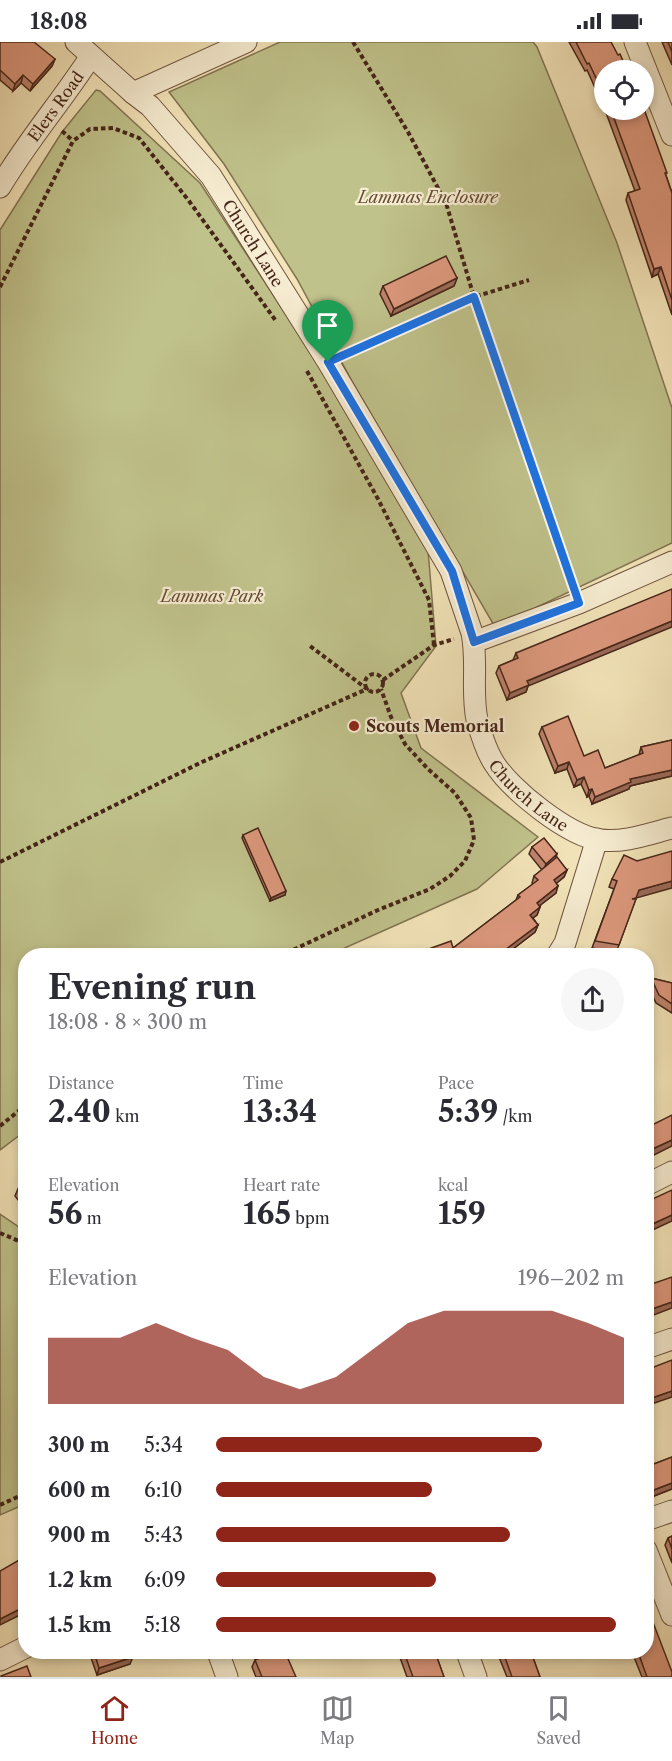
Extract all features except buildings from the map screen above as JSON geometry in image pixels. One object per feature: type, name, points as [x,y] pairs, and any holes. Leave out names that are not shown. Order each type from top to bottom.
[{"type":"street","points":[[134,93],[246,42]]},
{"type":"street","points":[[635,42],[672,135]]},
{"type":"street","name":"Church Lane","points":[[84,49],[150,106],[210,176],[328,362],[452,571],[473,638],[473,686],[477,718],[493,762],[506,779],[531,802],[574,830],[597,839],[617,841],[672,828]]},
{"type":"street","name":"Elers Road","points":[[0,187],[25,147],[48,118],[84,49]]},
{"type":"street","points":[[473,638],[579,603],[672,562]]},
{"type":"street","points":[[562,948],[597,839]]},
{"type":"street","points":[[654,1181],[672,1172]]},
{"type":"street","points":[[654,1345],[672,1339]]},
{"type":"street","points":[[654,1517],[672,1511]]},
{"type":"street","points":[[654,1570],[672,1615]]},
{"type":"street","points":[[0,1660],[18,1651]]},
{"type":"street","points":[[221,1659],[227,1677]]},
{"type":"street","points":[[470,1659],[476,1677]]},
{"type":"path","points":[[353,42],[408,132],[446,203],[474,297],[579,603]]},
{"type":"path","points":[[0,287],[73,141],[90,129],[113,128],[140,138],[189,201],[278,324]]},
{"type":"path","points":[[61,129],[73,141]]},
{"type":"path","points":[[328,362],[474,297],[529,280]]},
{"type":"path","points":[[303,363],[378,499],[429,600],[434,645]]},
{"type":"path","points":[[297,948],[378,910],[430,889],[450,876],[465,861],[474,840],[471,818],[455,792],[428,769],[405,744],[390,717],[381,689],[383,680],[434,645],[473,638]]},
{"type":"path","points":[[310,646],[367,689],[375,692],[381,689]]},
{"type":"path","points":[[367,689],[365,684],[367,676],[374,674],[381,676],[383,680]]},
{"type":"path","points":[[0,862],[202,762],[367,689]]},
{"type":"path","points":[[0,1126],[18,1111]]},
{"type":"path","points":[[0,1233],[18,1241]]},
{"type":"path","points":[[0,1505],[18,1497]]},
{"type":"green space","name":"Lammas Enclosure","points":[[280,42],[533,42],[537,47],[617,243],[672,408],[672,543],[495,627],[353,383],[297,279],[224,164],[169,92]]},
{"type":"green space","name":"Lammas Park","points":[[96,90],[100,91],[200,183],[364,434],[428,550],[436,646],[401,693],[421,748],[538,837],[477,889],[345,948],[18,948],[18,1136],[0,1150],[0,230],[62,132]]},
{"type":"green space","points":[[0,1214],[18,1226],[18,1507],[0,1515]]},
{"type":"place","name":"Scouts Memorial","points":[[354,726]]},
{"type":"route","points":[[474,297],[579,603],[474,642],[452,571],[328,362],[474,297]]}]
